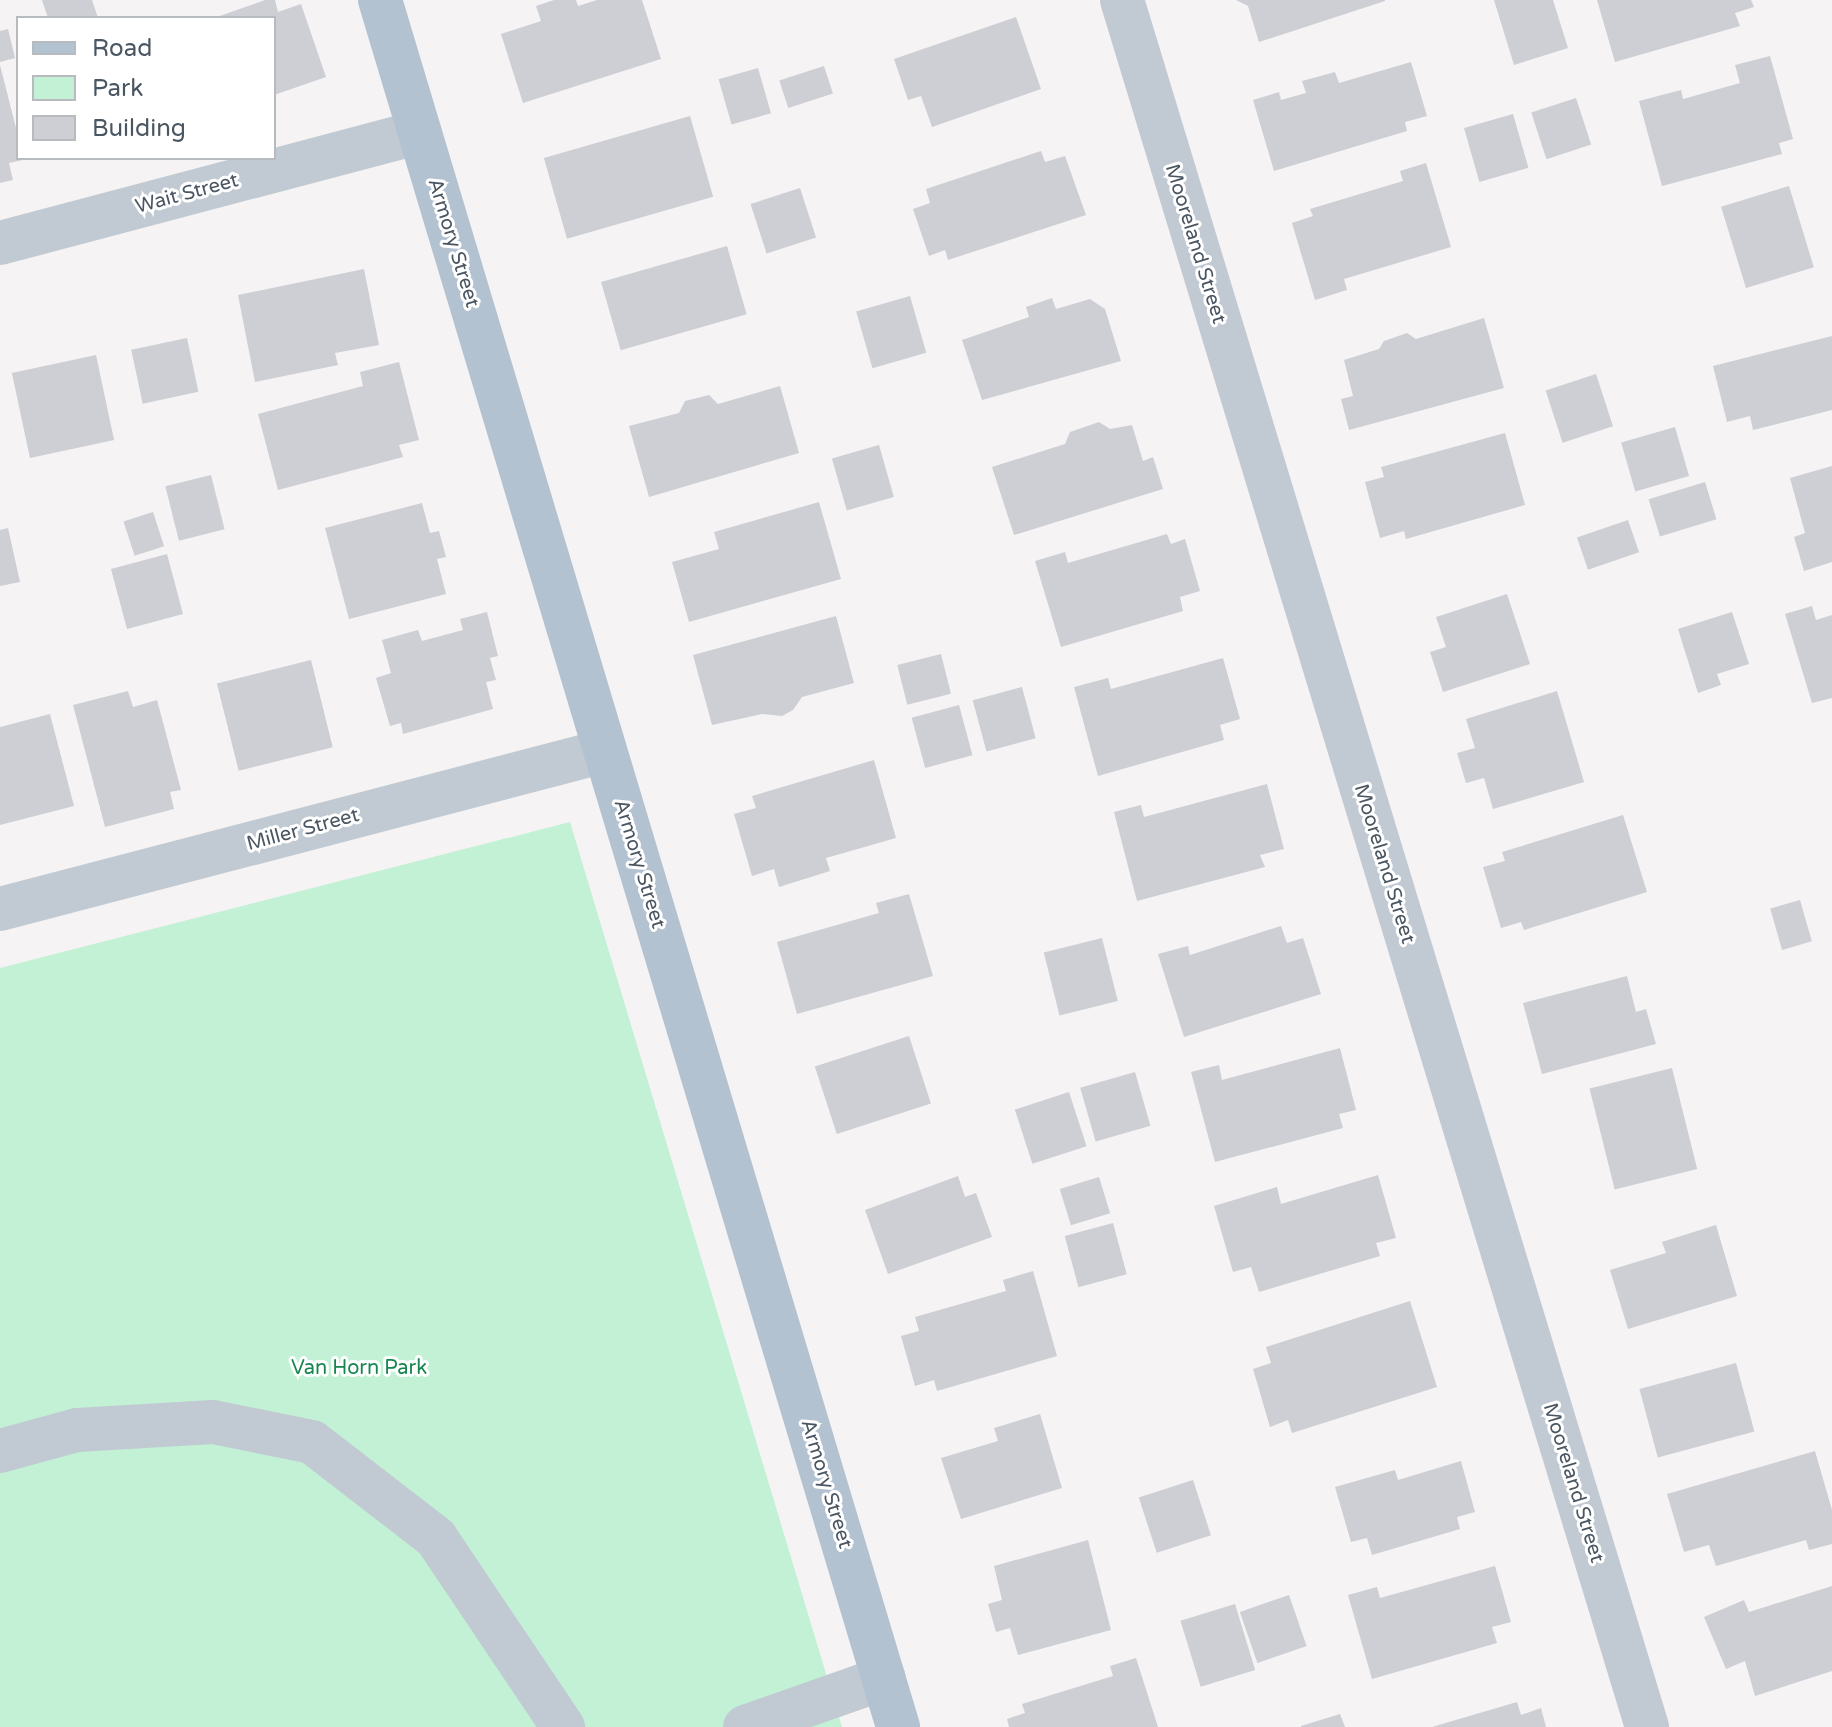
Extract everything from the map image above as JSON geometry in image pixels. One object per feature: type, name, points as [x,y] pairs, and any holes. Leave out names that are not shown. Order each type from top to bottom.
[{"type":"main road","name":"Armory Street","points":[[380,0],[898,1727]]},
{"type":"street","name":"Mooreland Street","points":[[1122,0],[1647,1727]]},
{"type":"street","name":"Wait Street","points":[[0,243],[420,132]]},
{"type":"street","name":"Miller Street","points":[[0,909],[605,751]]},
{"type":"street","points":[[0,1451],[77,1430],[213,1422],[312,1442],[436,1538],[563,1727]]},
{"type":"street","points":[[745,1727],[884,1678]]},
{"type":"green space","name":"Van Horn Park","points":[[570,822],[842,1727],[0,1727],[0,968]]},
{"type":"building","points":[[42,0],[92,0],[97,16],[47,16]]},
{"type":"building","points":[[265,0],[275,0],[278,12],[301,4],[326,77],[276,94],[276,16],[220,16]]},
{"type":"building","points":[[554,0],[576,0],[578,6],[597,0],[642,0],[661,59],[523,103],[501,34],[541,21],[536,6]]},
{"type":"building","points":[[1236,0],[1385,1],[1259,42],[1248,6]]},
{"type":"building","points":[[1494,0],[1553,0],[1568,48],[1514,65]]},
{"type":"building","points":[[1597,0],[1751,0],[1754,7],[1735,13],[1740,26],[1615,62]]},
{"type":"building","points":[[1016,17],[1041,89],[932,127],[921,96],[908,100],[894,59]]},
{"type":"building","points":[[8,29],[15,58],[0,62],[0,31]]},
{"type":"building","points":[[1770,56],[1793,139],[1779,143],[1782,154],[1662,186],[1639,101],[1681,90],[1683,99],[1740,83],[1735,65]]},
{"type":"building","points":[[1411,62],[1427,116],[1405,122],[1407,131],[1274,171],[1253,100],[1279,92],[1281,100],[1306,93],[1302,81],[1335,72],[1339,83]]},
{"type":"building","points":[[0,65],[16,128],[16,160],[22,160],[9,163],[13,180],[0,183]]},
{"type":"building","points":[[824,66],[833,94],[788,108],[779,81]]},
{"type":"building","points":[[758,68],[771,113],[732,124],[719,79]]},
{"type":"building","points":[[1576,98],[1591,145],[1546,159],[1531,113]]},
{"type":"building","points":[[1513,114],[1528,168],[1479,182],[1464,128]]},
{"type":"building","points":[[690,116],[713,197],[567,239],[544,158]]},
{"type":"building","points":[[1041,151],[1045,162],[1065,156],[1086,215],[948,260],[945,250],[929,256],[913,209],[930,203],[926,189]]},
{"type":"building","points":[[1426,163],[1451,247],[1344,279],[1347,290],[1315,300],[1292,223],[1313,216],[1310,209],[1403,181],[1400,171]]},
{"type":"building","points":[[1789,186],[1814,267],[1746,288],[1721,207]]},
{"type":"building","points":[[800,188],[816,237],[767,254],[751,204]]},
{"type":"building","points":[[727,246],[747,314],[621,350],[601,282]]},
{"type":"building","points":[[364,269],[379,345],[335,353],[338,365],[255,382],[238,295]]},
{"type":"building","points":[[910,296],[926,353],[872,368],[856,311]]},
{"type":"building","points":[[1052,298],[1056,309],[1090,299],[1105,309],[1121,361],[982,400],[962,340],[1029,317],[1026,307]]},
{"type":"building","points":[[1484,318],[1504,388],[1349,430],[1341,399],[1353,396],[1344,360],[1379,349],[1384,341],[1407,333],[1416,339]]},
{"type":"building","points":[[1832,336],[1832,410],[1753,430],[1750,416],[1727,422],[1713,366]]},
{"type":"building","points":[[187,338],[198,392],[143,404],[131,350]]},
{"type":"building","points":[[96,355],[114,440],[30,458],[12,373]]},
{"type":"building","points":[[399,362],[419,440],[399,445],[403,457],[278,490],[258,414],[363,386],[360,372]]},
{"type":"building","points":[[1596,374],[1613,426],[1563,443],[1546,390]]},
{"type":"building","points":[[780,386],[799,453],[649,497],[629,426],[679,413],[685,401],[709,395],[718,404]]},
{"type":"building","points":[[1099,422],[1110,429],[1132,425],[1143,461],[1153,457],[1163,489],[1014,535],[992,467],[1065,444],[1070,432]]},
{"type":"building","points":[[1675,427],[1689,476],[1635,491],[1621,442]]},
{"type":"building","points":[[1505,433],[1525,505],[1406,539],[1404,531],[1380,538],[1365,482],[1384,477],[1381,467]]},
{"type":"building","points":[[879,445],[894,497],[847,510],[832,459]]},
{"type":"building","points":[[1832,466],[1832,562],[1804,571],[1794,537],[1805,533],[1790,478]]},
{"type":"building","points":[[211,475],[225,529],[179,541],[165,486]]},
{"type":"building","points":[[1705,482],[1716,519],[1660,537],[1649,499]]},
{"type":"building","points":[[819,502],[841,579],[689,622],[672,562],[719,549],[714,532]]},
{"type":"building","points":[[422,503],[430,533],[439,531],[446,557],[437,559],[446,594],[349,619],[325,528]]},
{"type":"building","points":[[153,512],[164,546],[135,556],[124,522]]},
{"type":"building","points":[[1628,520],[1639,552],[1588,570],[1577,538]]},
{"type":"building","points":[[8,528],[20,582],[0,586],[0,530]]},
{"type":"building","points":[[1167,534],[1171,544],[1185,539],[1200,591],[1180,597],[1183,611],[1061,647],[1035,561],[1065,552],[1068,563]]},
{"type":"building","points":[[167,554],[183,614],[127,629],[111,569]]},
{"type":"building","points":[[1507,594],[1530,664],[1443,692],[1430,652],[1446,647],[1436,617]]},
{"type":"building","points":[[1812,606],[1816,620],[1832,615],[1832,698],[1812,703],[1785,614]]},
{"type":"building","points":[[487,612],[498,656],[490,658],[496,680],[486,682],[493,709],[403,734],[401,723],[390,726],[376,678],[391,673],[382,640],[418,630],[422,641],[463,630],[460,619]]},
{"type":"building","points":[[1732,612],[1749,664],[1717,674],[1721,685],[1698,693],[1678,629]]},
{"type":"building","points":[[836,616],[854,683],[802,697],[793,710],[782,716],[762,714],[712,725],[693,655]]},
{"type":"building","points":[[941,654],[951,694],[907,705],[897,665]]},
{"type":"building","points":[[1223,658],[1240,719],[1220,725],[1224,740],[1098,776],[1074,687],[1108,678],[1111,689]]},
{"type":"building","points":[[311,660],[333,747],[239,771],[217,683]]},
{"type":"building","points":[[1022,687],[1036,738],[986,751],[973,700]]},
{"type":"building","points":[[128,691],[133,707],[157,700],[181,790],[170,792],[174,809],[105,827],[73,705]]},
{"type":"building","points":[[1557,691],[1584,782],[1493,809],[1484,778],[1466,783],[1457,753],[1475,748],[1466,719]]},
{"type":"building","points":[[959,705],[972,755],[925,768],[912,718]]},
{"type":"building","points":[[50,714],[74,806],[0,825],[0,727]]},
{"type":"building","points":[[874,760],[896,838],[826,858],[830,871],[779,887],[774,869],[752,876],[734,814],[756,808],[752,796]]},
{"type":"building","points":[[1267,784],[1284,849],[1260,855],[1265,867],[1137,901],[1114,812],[1141,805],[1144,817]]},
{"type":"building","points":[[1623,815],[1647,892],[1524,930],[1521,922],[1501,928],[1483,867],[1505,861],[1502,852]]},
{"type":"building","points":[[909,894],[933,976],[797,1014],[777,942],[879,913],[876,903]]},
{"type":"building","points":[[1800,900],[1812,941],[1782,950],[1770,909]]},
{"type":"building","points":[[1281,926],[1287,943],[1303,938],[1321,994],[1184,1037],[1158,954],[1188,946],[1190,955]]},
{"type":"building","points":[[1102,938],[1118,1001],[1060,1016],[1044,953]]},
{"type":"building","points":[[1627,976],[1636,1012],[1646,1009],[1656,1044],[1542,1074],[1523,1003]]},
{"type":"building","points":[[909,1036],[931,1104],[837,1134],[815,1067]]},
{"type":"building","points":[[1340,1048],[1356,1110],[1339,1114],[1343,1128],[1215,1162],[1191,1072],[1219,1065],[1222,1080]]},
{"type":"building","points":[[1672,1068],[1697,1169],[1615,1189],[1590,1089]]},
{"type":"building","points":[[1135,1072],[1150,1126],[1096,1142],[1080,1088]]},
{"type":"building","points":[[1069,1092],[1087,1146],[1032,1164],[1015,1110]]},
{"type":"building","points":[[1378,1175],[1396,1238],[1376,1243],[1380,1256],[1259,1292],[1251,1267],[1233,1272],[1214,1206],[1277,1187],[1281,1204]]},
{"type":"building","points":[[958,1176],[965,1197],[976,1193],[992,1237],[888,1274],[865,1210]]},
{"type":"building","points":[[1099,1177],[1110,1213],[1071,1225],[1060,1189]]},
{"type":"building","points":[[1113,1223],[1127,1274],[1078,1287],[1065,1236]]},
{"type":"building","points":[[1716,1225],[1737,1296],[1628,1329],[1610,1270],[1666,1253],[1662,1242]]},
{"type":"building","points":[[1033,1271],[1057,1356],[937,1391],[934,1380],[915,1386],[901,1336],[919,1331],[915,1317],[1006,1291],[1003,1280]]},
{"type":"building","points":[[1410,1301],[1437,1387],[1292,1433],[1288,1420],[1270,1427],[1253,1369],[1271,1363],[1266,1347]]},
{"type":"building","points":[[1736,1363],[1754,1432],[1658,1457],[1639,1389]]},
{"type":"building","points":[[1040,1414],[1062,1488],[961,1519],[941,1458],[998,1441],[994,1428]]},
{"type":"building","points":[[1815,1451],[1832,1510],[1832,1544],[1809,1550],[1806,1540],[1716,1566],[1709,1545],[1684,1552],[1667,1494]]},
{"type":"building","points":[[1461,1461],[1475,1512],[1457,1517],[1460,1529],[1372,1555],[1367,1538],[1351,1542],[1335,1487],[1395,1470],[1398,1480]]},
{"type":"building","points":[[1193,1480],[1211,1535],[1157,1553],[1139,1498]]},
{"type":"building","points":[[1088,1540],[1111,1630],[1018,1655],[1010,1628],[996,1632],[988,1604],[1002,1600],[994,1566]]},
{"type":"building","points":[[1495,1566],[1511,1622],[1492,1627],[1497,1643],[1372,1679],[1348,1595],[1377,1587],[1380,1598]]},
{"type":"building","points":[[1832,1586],[1832,1671],[1755,1696],[1745,1661],[1726,1669],[1704,1617],[1744,1600],[1749,1612]]},
{"type":"building","points":[[1289,1595],[1307,1646],[1257,1663],[1240,1612]]},
{"type":"building","points":[[1235,1604],[1255,1670],[1201,1687],[1180,1621]]},
{"type":"building","points":[[1136,1658],[1158,1727],[1009,1727],[1007,1719],[1025,1713],[1022,1704],[1113,1676],[1110,1666]]},
{"type":"building","points":[[1517,1702],[1521,1715],[1541,1708],[1546,1727],[1432,1727]]},
{"type":"building","points":[[1340,1714],[1345,1727],[1301,1727],[1301,1726]]}]
